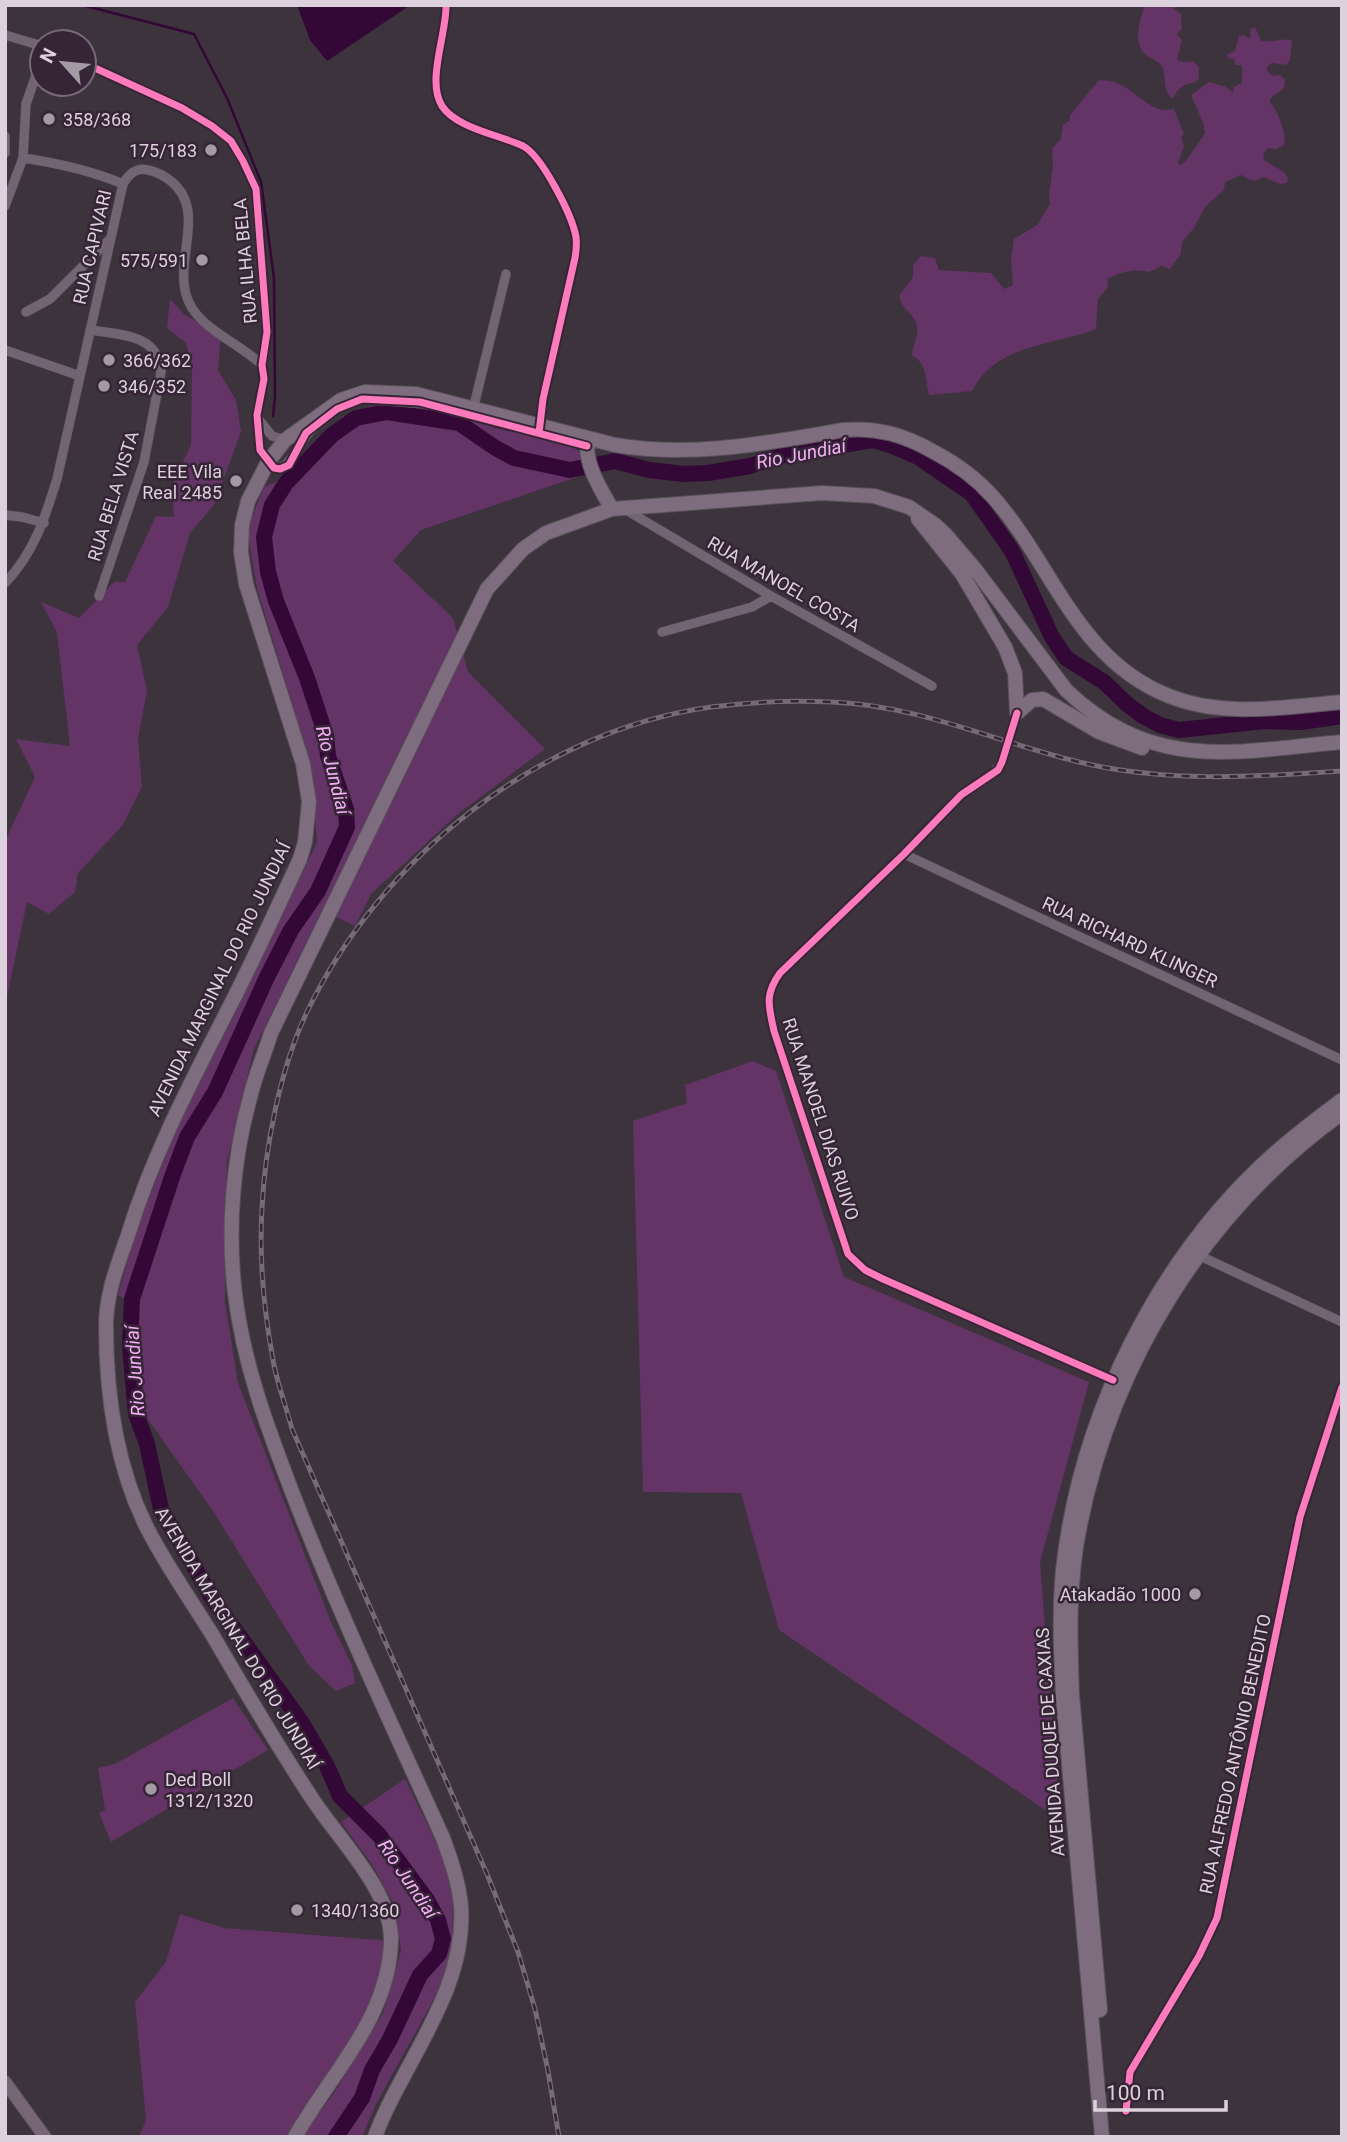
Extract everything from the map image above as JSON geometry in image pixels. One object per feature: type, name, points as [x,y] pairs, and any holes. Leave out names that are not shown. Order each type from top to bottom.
[{"type":"main road","name":"AVENIDA MARGINAL DO RIO JUNDIAÍ","points":[[295,2137],[312,2105],[369,2024],[380,1999],[388,1969],[391,1941],[388,1917],[377,1891],[290,1765],[147,1527],[122,1464],[107,1365],[106,1321],[110,1293],[136,1207],[155,1158],[300,859],[305,842],[309,802],[303,764],[246,584],[241,552],[242,525],[264,456],[278,438],[341,400],[365,392],[416,394],[588,446],[670,452],[709,451],[843,430],[863,428],[886,431],[916,442],[941,456],[990,494],[1019,531],[1070,613],[1100,649],[1122,670],[1144,684],[1168,696],[1217,708],[1261,708],[1342,702]]},
{"type":"main road","points":[[588,446],[600,487],[617,508]]},
{"type":"main road","points":[[375,2137],[442,2001],[455,1967],[461,1905],[454,1868],[443,1838],[321,1566],[253,1388],[234,1292],[232,1225],[236,1161],[251,1093],[271,1033],[476,609],[488,589],[523,549],[546,533],[617,508],[840,492],[874,496],[909,507],[934,524],[957,548],[1051,673],[1083,707],[1122,732],[1196,752]]},
{"type":"main road","points":[[909,507],[962,574],[1005,648],[1015,673],[1016,717]]},
{"type":"main road","points":[[1016,717],[1032,700],[1043,699],[1099,733],[1118,741],[1177,755],[1342,742]]},
{"type":"main road","name":"AVENIDA DUQUE DE CAXIAS","points":[[1102,2137],[1060,1639],[1063,1573],[1069,1528],[1081,1475],[1113,1380],[1159,1294],[1209,1225],[1275,1153],[1342,1100]]},
{"type":"main road","name":"AVENIDA DUQUE DE CAXIAS","points":[[1108,2137],[1107,2087],[1072,1695],[1070,1647],[1073,1573],[1079,1527],[1109,1421],[1149,1333],[1172,1293],[1198,1255],[1267,1174],[1342,1113]]},
{"type":"main road","points":[[5,2082],[44,2137]]},
{"type":"street","points":[[446,5],[437,74],[442,106],[452,116],[524,147],[534,154],[567,209],[576,237],[575,258],[543,399],[540,430]]},
{"type":"street","points":[[5,35],[28,42]]},
{"type":"street","name":"RUA ILHA BELA","points":[[98,69],[182,108],[231,141],[256,190],[267,332],[262,365],[264,379],[257,415],[264,456]]},
{"type":"street","points":[[5,206],[23,158],[28,98]]},
{"type":"street","points":[[5,153],[6,137]]},
{"type":"street","points":[[23,158],[60,163],[123,184]]},
{"type":"street","name":"RUA CAPIVARI","points":[[5,583],[17,571],[44,523],[57,480],[123,184],[134,171],[142,168],[155,171],[181,190],[190,223],[182,274],[187,299],[193,311],[262,365]]},
{"type":"street","points":[[26,312],[50,299],[112,238]]},
{"type":"street","points":[[264,456],[274,468],[280,469],[289,465],[306,433],[337,410],[362,399],[420,402],[473,412],[506,274]]},
{"type":"street","name":"RUA BELA VISTA","points":[[90,330],[127,335],[151,345],[160,358],[161,372],[144,462],[99,596]]},
{"type":"street","points":[[5,350],[80,376]]},
{"type":"street","points":[[257,415],[278,438]]},
{"type":"street","name":"RUA MANOEL COSTA","points":[[617,508],[932,686]]},
{"type":"street","points":[[5,515],[44,523]]},
{"type":"street","points":[[662,632],[752,607],[771,596]]},
{"type":"street","name":"RUA MANOEL DIAS RUIVO","points":[[1016,717],[998,770],[961,795],[779,974],[768,995],[775,1031],[848,1254],[865,1270],[883,1279],[1113,1380]]},
{"type":"street","name":"RUA RICHARD KLINGER","points":[[904,854],[1342,1060]]},
{"type":"street","points":[[1198,1255],[1342,1322]]},
{"type":"street","name":"RUA ALFREDO ANTÔNIO BENEDITO","points":[[1126,2111],[1130,2072],[1199,1956],[1217,1918],[1300,1517],[1342,1387]]},
{"type":"shaded area","points":[[297,5],[409,6],[327,61],[310,40]]},
{"type":"shaded area","points":[[1147,5],[1177,5],[1174,9],[1181,14],[1182,29],[1177,34],[1182,40],[1177,60],[1193,61],[1199,67],[1199,79],[1181,87],[1173,99],[1166,89],[1162,66],[1146,55],[1139,44],[1139,25]]},
{"type":"shaded area","points":[[1255,27],[1261,41],[1292,40],[1290,60],[1286,65],[1272,63],[1267,71],[1273,76],[1280,75],[1285,80],[1284,88],[1271,98],[1270,102],[1281,123],[1284,145],[1276,149],[1268,148],[1263,154],[1264,160],[1284,172],[1288,178],[1287,183],[1280,184],[1263,177],[1252,180],[1241,175],[1225,182],[1224,190],[1205,207],[1194,228],[1182,242],[1181,254],[1170,269],[1161,266],[1149,272],[1128,271],[1107,279],[1108,287],[1098,299],[1096,329],[1010,355],[982,376],[972,391],[929,395],[921,363],[912,355],[917,325],[899,296],[913,277],[913,265],[921,256],[935,258],[939,270],[991,273],[1004,289],[1013,285],[1011,259],[1014,239],[1037,225],[1050,204],[1052,149],[1061,139],[1063,125],[1069,121],[1070,115],[1098,81],[1119,84],[1155,107],[1174,109],[1184,134],[1181,137],[1184,147],[1178,162],[1180,165],[1186,161],[1205,133],[1191,95],[1209,82],[1233,92],[1234,87],[1242,83],[1242,65],[1235,65],[1234,59],[1228,58],[1227,54],[1235,51],[1239,36],[1250,39],[1251,29]]},
{"type":"shaded area","points":[[170,299],[185,315],[221,335],[218,370],[236,400],[241,432],[214,505],[190,533],[168,607],[137,645],[147,691],[138,738],[142,787],[123,825],[78,873],[75,892],[49,914],[27,902],[5,1006],[5,841],[35,777],[16,739],[70,746],[57,633],[41,602],[79,618],[114,582],[125,582],[156,516],[174,517],[172,485],[191,445],[192,369],[186,343],[167,328]]},
{"type":"shaded area","points":[[372,406],[433,409],[574,447],[580,453],[586,474],[421,530],[393,561],[453,618],[468,672],[545,749],[459,813],[371,894],[355,926],[322,910],[254,1049],[227,1162],[225,1302],[238,1383],[331,1622],[352,1665],[355,1683],[336,1691],[309,1666],[213,1511],[147,1418],[138,1345],[138,1306],[118,1295],[137,1229],[181,1116],[232,1020],[317,842],[310,762],[257,588],[247,529],[264,487],[281,480],[342,417]]},
{"type":"shaded area","points":[[753,1061],[776,1071],[844,1277],[1089,1382],[1040,1562],[1060,1820],[779,1630],[741,1493],[643,1492],[633,1121],[687,1103],[685,1085]]},
{"type":"shaded area","name":"Ded Boll 1312/1320","points":[[233,1698],[268,1750],[111,1842],[99,1813],[105,1810],[98,1768],[115,1764]]},
{"type":"shaded area","points":[[405,1779],[444,1858],[453,1902],[452,1948],[439,1990],[376,2104],[362,2137],[304,2137],[383,2013],[401,1950],[394,1905],[373,1866],[341,1822]]},
{"type":"shaded area","points":[[180,1914],[224,1928],[391,1941],[380,1999],[295,2137],[139,2137],[146,2120],[135,2002],[166,1962]]},
{"type":"waterway","points":[[82,5],[194,34],[227,98],[261,182],[274,278],[273,416]]},
{"type":"waterway","name":"Rio Jundiaí","points":[[336,2137],[362,2098],[372,2070],[420,1975],[439,1954],[443,1939],[438,1920],[427,1900],[379,1835],[340,1796],[327,1766],[302,1723],[212,1598],[161,1509],[147,1444],[136,1414],[130,1346],[132,1299],[187,1137],[215,1092],[267,977],[291,930],[318,891],[347,827],[346,809],[328,756],[326,736],[307,678],[276,601],[268,572],[264,537],[272,505],[286,483],[332,435],[356,418],[387,412],[459,423],[514,458],[570,470],[615,461],[649,470],[684,474],[708,473],[750,466],[783,455],[873,440],[918,457],[972,494],[1012,551],[1052,637],[1066,658],[1104,682],[1143,716],[1160,725],[1179,730],[1265,721],[1301,722],[1342,716]]},
{"type":"waterway","name":"Rio Jundiaí","points":[[272,493],[272,505]]},
{"type":"railway","points":[[559,2137],[535,2009],[518,1952],[487,1874],[292,1429],[273,1360],[261,1246],[270,1135],[281,1084],[297,1036],[306,1014],[338,957],[376,904],[421,855],[471,811],[526,774],[585,743],[647,721],[711,707],[786,701],[863,705],[926,717],[1079,762],[1144,773],[1210,777],[1342,771]]},
{"type":"cycle path","points":[[446,5],[436,70],[436,84],[442,106],[457,120],[523,146],[531,152],[555,187],[576,237],[575,258],[543,399],[539,433]]},
{"type":"cycle path","points":[[98,69],[182,108],[212,126],[231,141],[256,189],[267,332],[262,365],[264,379],[257,415],[260,450],[274,468],[280,469],[289,465],[306,433],[337,409],[362,399],[420,402],[587,446]]},
{"type":"cycle path","points":[[1017,713],[998,770],[961,795],[780,973],[772,988],[769,1008],[774,1031],[848,1254],[865,1270],[883,1279],[1113,1380]]},
{"type":"cycle path","points":[[1126,2111],[1130,2072],[1199,1956],[1217,1918],[1300,1517],[1342,1387]]},
{"type":"place","name":"358/368","points":[[49,119]]},
{"type":"place","name":"175/183","points":[[211,150]]},
{"type":"place","name":"575/591","points":[[202,260]]},
{"type":"place","name":"366/362","points":[[109,360]]},
{"type":"place","name":"346/352","points":[[104,386]]},
{"type":"place","name":"EEE Vila Real 2485","points":[[236,481]]},
{"type":"place","name":"Atakadão 1000","points":[[1195,1594]]},
{"type":"place","name":"Ded Boll 1312/1320","points":[[151,1789]]},
{"type":"place","name":"1340/1360","points":[[297,1910]]}]
